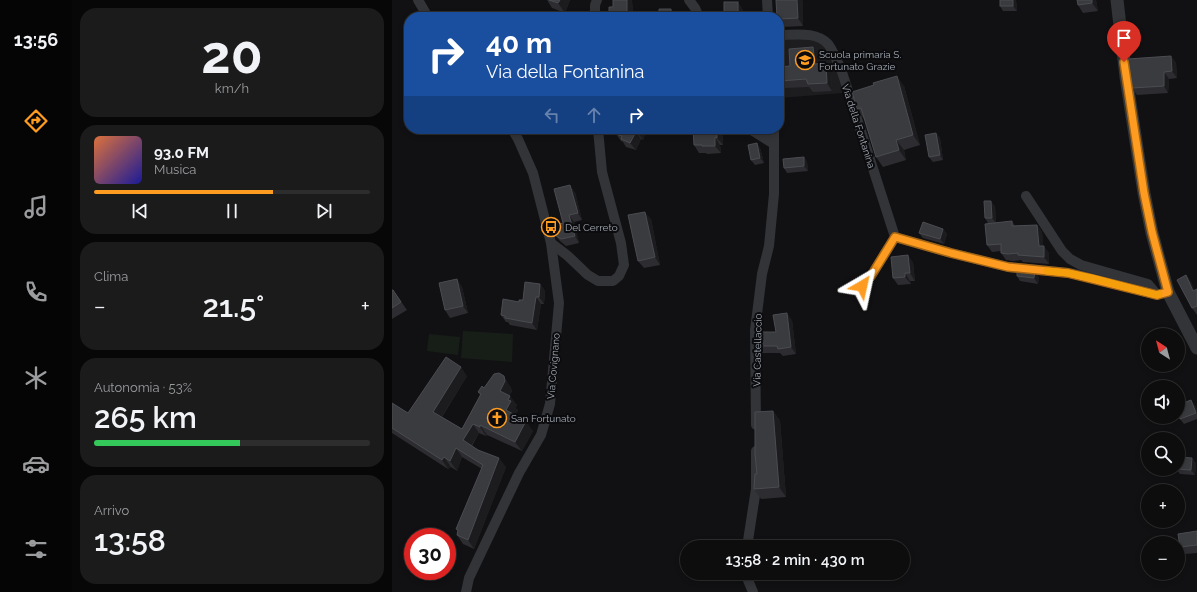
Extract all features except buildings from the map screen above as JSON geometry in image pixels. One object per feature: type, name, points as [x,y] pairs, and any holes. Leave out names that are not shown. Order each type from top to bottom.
[{"type":"street","points":[[418,0],[425,12]]},
{"type":"street","points":[[595,12],[597,0]]},
{"type":"street","points":[[689,0],[697,12]]},
{"type":"street","points":[[767,0],[768,12]]},
{"type":"street","points":[[1117,0],[1126,78],[1144,193],[1163,294],[1197,348]]},
{"type":"street","name":"Via della Fontanina","points":[[784,35],[810,34],[820,38],[828,44],[841,69],[895,237]]},
{"type":"street","name":"Via Covignano","points":[[466,592],[469,578],[518,473],[541,435],[550,404],[559,303],[551,243],[533,173],[515,134]]},
{"type":"street","points":[[551,243],[568,256],[588,275],[598,281],[613,281],[619,276],[624,265],[621,243],[602,172],[598,134]]},
{"type":"street","points":[[758,134],[774,144]]},
{"type":"street","name":"Via Castellaccio","points":[[748,540],[756,489],[755,330],[762,274],[769,246],[774,194],[774,134]]},
{"type":"street","points":[[1026,196],[1062,251],[1070,259],[1081,265],[1148,284],[1163,294]]},
{"type":"street","points":[[862,286],[871,276],[895,237],[1008,267],[1068,273],[1163,294]]},
{"type":"street","points":[[748,580],[752,592]]},
{"type":"shaded area","name":"Scuola primaria S. Fortunato Grazie","points":[[807,37],[819,41],[828,50],[836,69],[843,93],[784,98],[784,38]]},
{"type":"shaded area","points":[[463,331],[513,334],[512,362],[461,358]]},
{"type":"shaded area","points":[[429,334],[460,337],[458,355],[427,351]]},
{"type":"slow traffic","points":[[1047,271],[1068,273],[1157,295],[1159,294]]},
{"type":"place","name":"Scuola primaria S. Fortunato Grazie","points":[[805,60]]},
{"type":"place","name":"Del Cerreto","points":[[551,227]]},
{"type":"place","name":"San Fortunato","points":[[497,418]]},
{"type":"route","points":[[862,286],[871,276],[895,237],[1008,267],[1068,273],[1157,295],[1168,292],[1152,232],[1144,193],[1124,62]]}]
